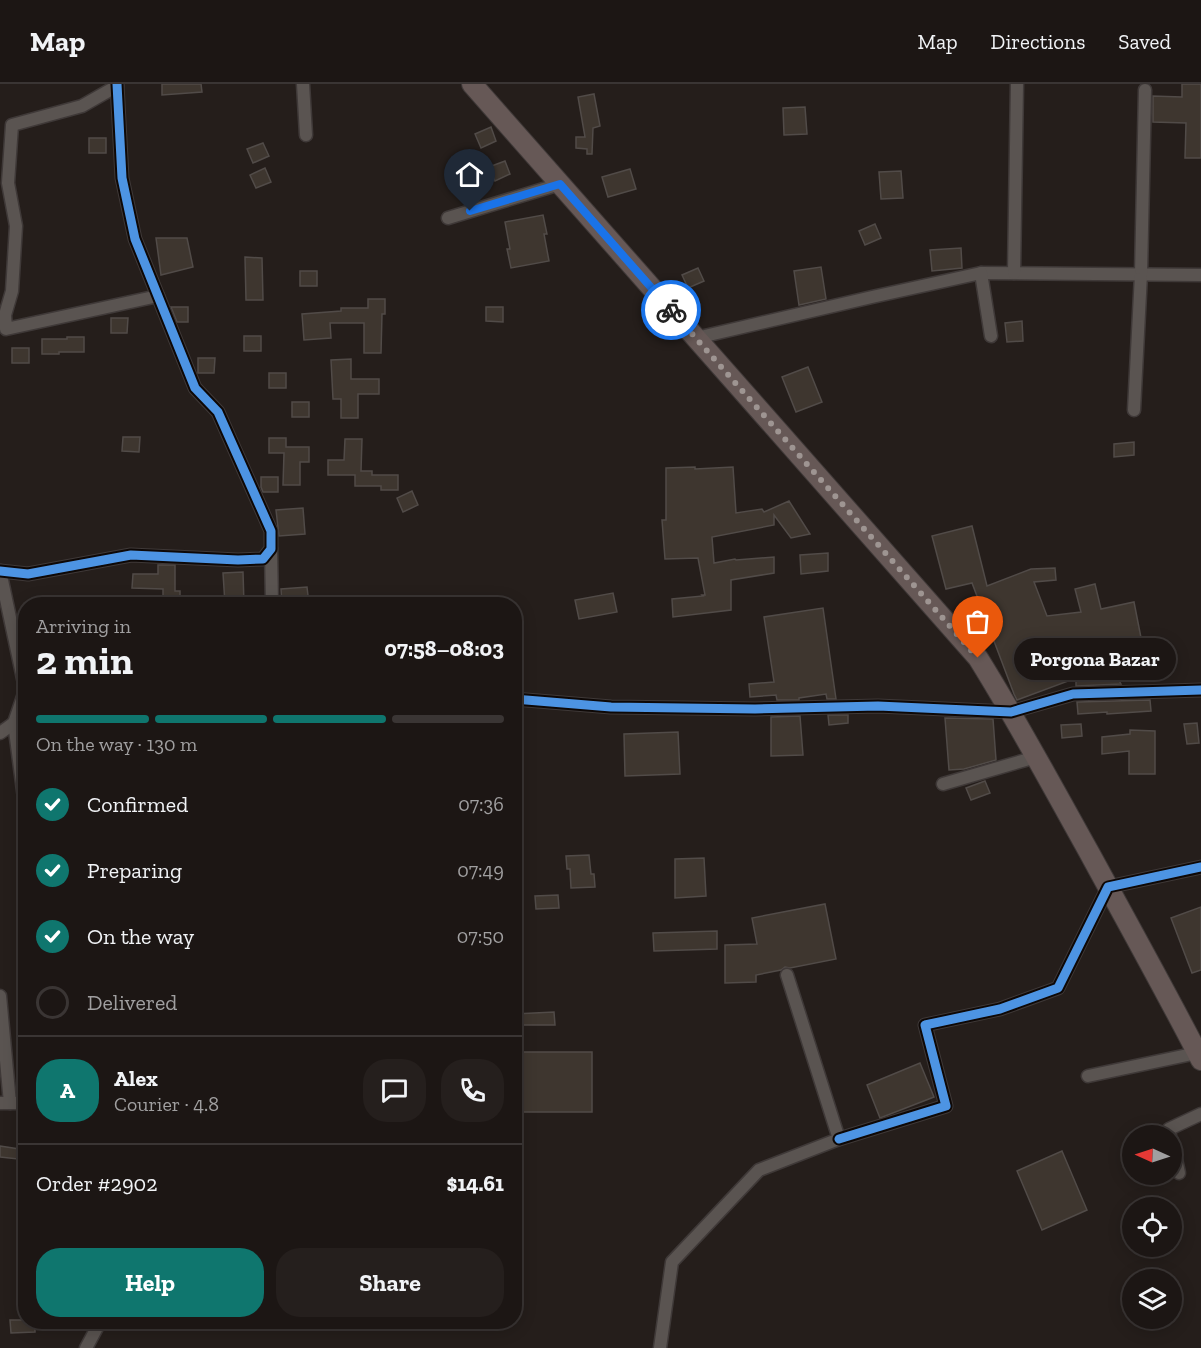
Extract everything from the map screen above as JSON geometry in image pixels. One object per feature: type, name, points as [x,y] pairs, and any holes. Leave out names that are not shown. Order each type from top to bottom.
[{"type":"highway","points":[[472,84],[978,658],[1036,757],[1163,986],[1199,1056]]},
{"type":"street","points":[[303,84],[306,135]]},
{"type":"street","points":[[1014,273],[1017,84]]},
{"type":"street","points":[[158,296],[6,329],[5,315],[12,291],[16,226],[8,183],[12,124],[82,106],[117,85],[122,178],[135,239],[158,296],[195,388],[218,412],[271,531],[272,597]]},
{"type":"street","points":[[1134,410],[1141,274],[1145,90]]},
{"type":"street","points":[[447,218],[560,184]]},
{"type":"street","points":[[981,273],[991,336]]},
{"type":"street","points":[[696,338],[981,273],[1201,275]]},
{"type":"street","points":[[18,655],[0,571],[28,574],[131,555],[263,560],[271,549]]},
{"type":"street","points":[[522,700],[611,707],[755,709],[878,706],[1011,712],[1073,694],[1201,690]]},
{"type":"street","points":[[18,710],[14,723],[18,753]]},
{"type":"street","points":[[0,733],[14,723]]},
{"type":"street","points":[[943,784],[1036,757]]},
{"type":"street","points":[[660,1348],[672,1262],[759,1170],[839,1139],[946,1106],[926,1025],[1000,1009],[1058,988],[1108,887],[1201,867]]},
{"type":"street","points":[[787,975],[839,1139]]},
{"type":"street","points":[[0,996],[5,1103]]},
{"type":"street","points":[[1088,1076],[1199,1056]]},
{"type":"street","points":[[1178,1125],[1201,1114]]},
{"type":"street","points":[[86,1348],[96,1329]]},
{"type":"building","points":[[162,84],[201,84],[202,92],[162,95]]},
{"type":"building","points":[[1182,84],[1201,84],[1201,158],[1185,158],[1186,123],[1153,122],[1153,96],[1182,97]]},
{"type":"building","points":[[594,94],[600,126],[593,128],[592,154],[587,154],[587,149],[576,148],[576,137],[585,137],[578,97]]},
{"type":"building","points":[[805,107],[807,134],[784,135],[783,108]]},
{"type":"building","points":[[491,127],[496,141],[481,148],[475,134]]},
{"type":"building","points":[[89,138],[106,138],[106,153],[89,153]]},
{"type":"building","points":[[263,143],[269,156],[253,163],[247,149]]},
{"type":"building","points":[[505,161],[510,174],[495,181],[489,167]]},
{"type":"building","points":[[265,168],[271,182],[256,188],[250,175]]},
{"type":"building","points":[[630,169],[636,189],[608,197],[602,177]]},
{"type":"building","points":[[901,171],[903,198],[881,199],[879,172]]},
{"type":"building","points":[[543,215],[549,261],[511,268],[505,222]]},
{"type":"building","points":[[875,224],[881,238],[865,245],[859,231]]},
{"type":"building","points":[[156,238],[187,238],[193,267],[161,275]]},
{"type":"building","points":[[961,248],[962,268],[932,271],[930,250]]},
{"type":"building","points":[[245,257],[262,258],[263,300],[246,300]]},
{"type":"building","points":[[821,267],[826,299],[799,305],[794,271]]},
{"type":"building","points":[[698,268],[704,281],[688,288],[682,275]]},
{"type":"building","points":[[300,271],[317,271],[317,286],[300,286]]},
{"type":"building","points":[[368,299],[385,299],[385,314],[382,314],[381,353],[364,353],[364,323],[330,323],[331,338],[304,340],[302,314],[341,311],[341,308],[368,308]]},
{"type":"building","points":[[171,307],[188,307],[188,322],[177,322]]},
{"type":"building","points":[[486,307],[503,307],[503,322],[486,321]]},
{"type":"building","points":[[111,318],[128,318],[127,333],[111,333]]},
{"type":"building","points":[[1022,321],[1023,341],[1007,342],[1005,323]]},
{"type":"building","points":[[244,336],[261,336],[261,351],[244,351]]},
{"type":"building","points":[[67,337],[84,337],[84,352],[42,354],[42,339],[67,339]]},
{"type":"building","points":[[12,348],[29,348],[29,363],[12,363]]},
{"type":"building","points":[[198,358],[215,358],[214,373],[198,373]]},
{"type":"building","points":[[351,359],[351,379],[379,379],[379,394],[358,394],[358,418],[341,418],[341,399],[333,399],[331,360]]},
{"type":"building","points":[[808,367],[822,402],[796,412],[782,377]]},
{"type":"building","points":[[269,373],[286,373],[286,388],[269,388]]},
{"type":"building","points":[[292,402],[309,402],[309,417],[292,417]]},
{"type":"building","points":[[123,437],[140,437],[139,452],[122,451]]},
{"type":"building","points":[[269,438],[286,438],[286,447],[309,447],[309,462],[300,462],[300,485],[283,485],[284,453],[269,453]]},
{"type":"building","points":[[345,439],[362,439],[361,471],[372,471],[372,475],[398,475],[398,490],[381,490],[381,486],[355,486],[355,475],[328,475],[328,460],[344,460]]},
{"type":"building","points":[[1134,442],[1134,455],[1114,457],[1114,444]]},
{"type":"building","points":[[695,467],[695,469],[733,467],[736,513],[762,509],[764,512],[789,501],[810,534],[791,538],[774,515],[774,525],[712,537],[714,563],[735,559],[774,557],[774,573],[731,580],[731,610],[673,617],[672,599],[705,595],[698,558],[665,559],[662,520],[666,520],[666,468]]},
{"type":"building","points":[[261,477],[278,477],[278,492],[263,492]]},
{"type":"building","points":[[412,491],[418,505],[403,512],[397,498]]},
{"type":"building","points":[[303,508],[305,534],[279,536],[276,510]]},
{"type":"building","points":[[972,526],[987,586],[1031,569],[1055,568],[1056,580],[1034,582],[1047,616],[1081,612],[1075,589],[1095,584],[1101,609],[1134,602],[1144,653],[1167,648],[1171,666],[1117,677],[1121,684],[1076,686],[1076,678],[1017,700],[972,583],[946,589],[932,536]]},
{"type":"building","points":[[828,553],[828,571],[801,574],[800,555]]},
{"type":"building","points":[[158,565],[175,565],[175,591],[180,591],[180,597],[163,597],[163,589],[132,588],[133,574],[158,574]]},
{"type":"building","points":[[243,572],[244,597],[225,597],[223,573]]},
{"type":"building","points":[[307,587],[308,597],[282,597],[281,589]]},
{"type":"building","points":[[613,593],[617,612],[579,619],[575,600]]},
{"type":"building","points":[[823,608],[836,699],[827,699],[826,694],[799,698],[799,700],[777,700],[776,695],[750,697],[749,684],[774,682],[764,617]]},
{"type":"building","points":[[1150,700],[1151,711],[1078,714],[1077,702]]},
{"type":"building","points":[[828,715],[848,715],[848,723],[829,725]]},
{"type":"building","points":[[800,716],[803,755],[771,756],[771,717]]},
{"type":"building","points":[[945,718],[993,719],[996,760],[964,769],[949,770]]},
{"type":"building","points":[[1197,723],[1199,743],[1187,744],[1184,724]]},
{"type":"building","points":[[1081,724],[1082,736],[1062,738],[1061,725]]},
{"type":"building","points":[[1130,730],[1155,731],[1155,774],[1129,774],[1129,751],[1102,754],[1102,737],[1130,734]]},
{"type":"building","points":[[678,732],[680,774],[625,776],[624,734]]},
{"type":"building","points":[[985,781],[990,793],[971,800],[966,788]]},
{"type":"building","points":[[589,855],[595,887],[571,888],[570,869],[567,869],[566,856]]},
{"type":"building","points":[[704,858],[706,896],[675,898],[675,859]]},
{"type":"building","points":[[558,895],[559,908],[536,909],[535,896]]},
{"type":"building","points":[[825,904],[836,959],[785,967],[781,970],[756,975],[756,982],[725,983],[725,945],[757,944],[752,918]]},
{"type":"building","points":[[1201,907],[1201,970],[1192,973],[1171,918]]},
{"type":"building","points":[[717,931],[717,949],[654,951],[653,933]]},
{"type":"building","points":[[554,1012],[555,1025],[522,1025],[522,1014]]},
{"type":"building","points":[[522,1052],[592,1052],[592,1112],[522,1112]]},
{"type":"building","points":[[920,1063],[934,1097],[880,1118],[867,1085]]},
{"type":"building","points":[[0,1146],[18,1149],[18,1159],[0,1157]]},
{"type":"building","points":[[1062,1151],[1087,1210],[1042,1230],[1017,1171]]},
{"type":"building","points":[[10,1320],[18,1320],[18,1329],[35,1329],[35,1332],[11,1333]]},
{"type":"cycle path","points":[[0,571],[28,574],[131,555],[263,559],[271,549],[271,531],[218,412],[195,388],[135,239],[122,178],[117,84]]},
{"type":"cycle path","points":[[522,700],[611,707],[755,709],[878,706],[1011,712],[1073,694],[1201,690]]},
{"type":"cycle path","points":[[839,1139],[946,1106],[925,1025],[1000,1009],[1058,988],[1108,887],[1201,867]]},
{"type":"way so far","points":[[671,310],[978,658]]},
{"type":"place","name":"Porgona Bazar","points":[[978,658]]},
{"type":"route","points":[[470,211],[560,184],[671,310]]}]
